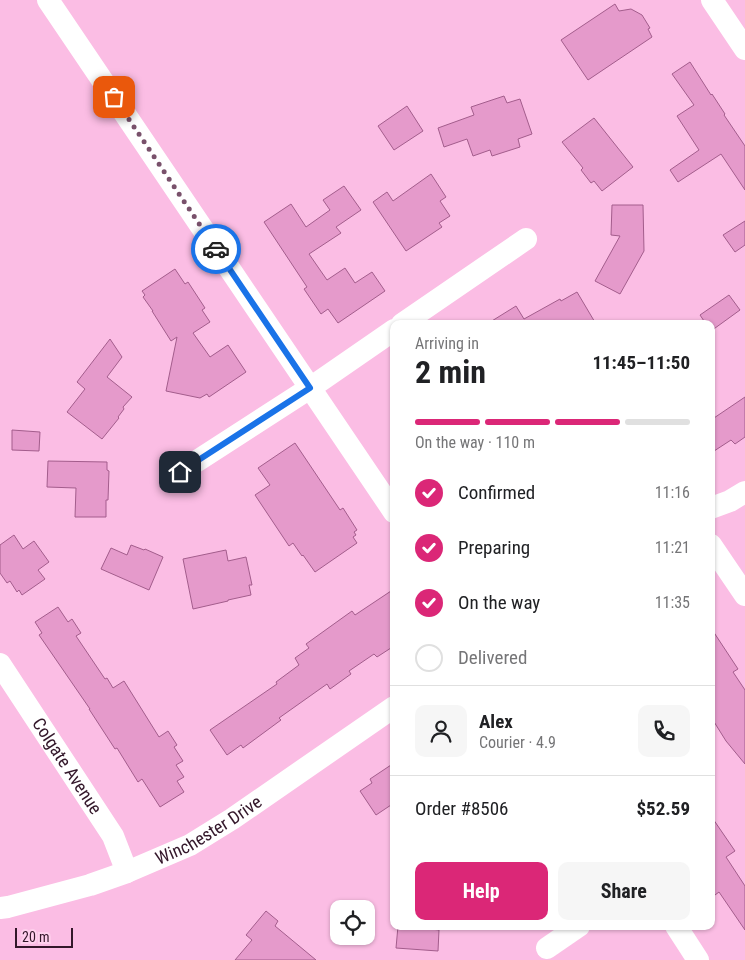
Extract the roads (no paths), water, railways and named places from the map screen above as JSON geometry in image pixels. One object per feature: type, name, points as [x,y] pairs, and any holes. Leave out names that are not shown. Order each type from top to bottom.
[{"type":"street","points":[[48,0],[390,506]]},
{"type":"street","points":[[712,0],[745,49]]},
{"type":"street","points":[[408,320],[526,239]]},
{"type":"street","points":[[180,472],[310,388],[390,333]]},
{"type":"street","points":[[715,507],[730,501],[745,492]]},
{"type":"street","points":[[715,551],[745,595]]},
{"type":"street","name":"Colgate Avenue","points":[[0,664],[113,836],[127,872]]},
{"type":"street","name":"Winchester Drive","points":[[0,908],[127,872],[190,845],[232,819],[390,710]]},
{"type":"street","points":[[546,948],[573,930]]},
{"type":"street","points":[[679,930],[698,960]]}]
